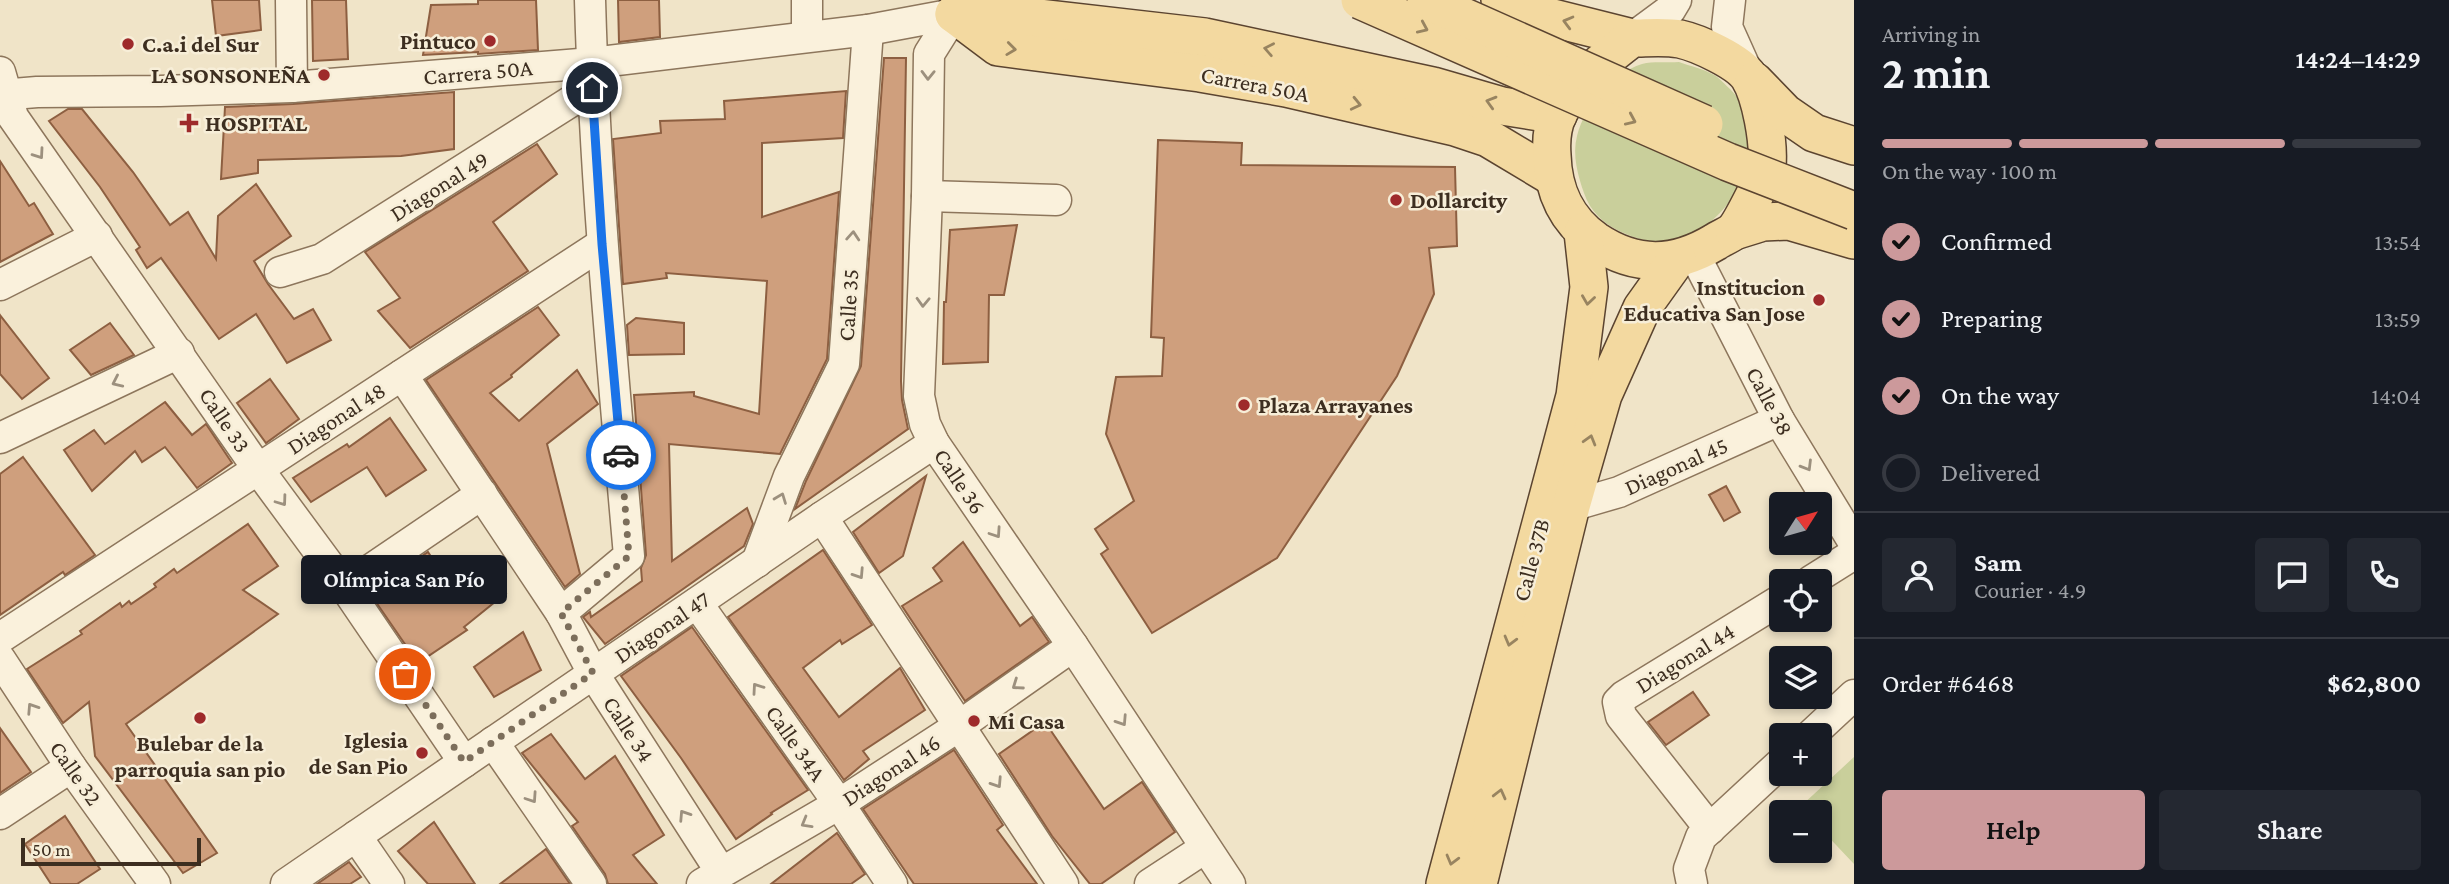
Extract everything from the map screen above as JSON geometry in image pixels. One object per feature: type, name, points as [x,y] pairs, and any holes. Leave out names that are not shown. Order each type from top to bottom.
[{"type":"main road","points":[[1360,0],[1728,162],[1854,211]]},
{"type":"main road","points":[[1426,0],[1740,140],[1854,185]]},
{"type":"main road","points":[[1500,0],[1529,12],[1632,38],[1679,38],[1713,50],[1749,76],[1785,113],[1814,132],[1854,146]]},
{"type":"main road","name":"Carrera 50A","points":[[957,5],[1004,14],[1205,37],[1433,86],[1502,106],[1558,115]]},
{"type":"main road","name":"Carrera 50A","points":[[957,5],[998,47],[1199,73],[1286,89],[1455,127],[1488,138],[1553,177]]},
{"type":"main road","points":[[1632,38],[1601,62],[1575,90],[1558,115],[1551,138],[1556,189],[1567,212],[1583,232],[1611,251],[1643,260],[1685,257],[1734,231],[1763,222],[1789,221],[1854,240]]},
{"type":"main road","points":[[1734,231],[1767,167],[1765,120],[1749,76]]},
{"type":"main road","name":"Calle 37B","points":[[1445,884],[1575,396],[1589,287],[1583,232]]},
{"type":"main road","name":"Calle 37B","points":[[1478,884],[1571,506],[1603,396],[1642,308],[1685,257]]},
{"type":"street","points":[[291,0],[292,87]]},
{"type":"street","points":[[561,613],[629,556],[602,244],[590,0]]},
{"type":"street","points":[[807,0],[807,36]]},
{"type":"street","points":[[1632,38],[1670,10],[1676,0]]},
{"type":"street","points":[[1730,0],[1727,27],[1749,76]]},
{"type":"street","name":"Carrera 50A","points":[[2,87],[37,92],[160,91],[592,76],[807,36],[868,30],[957,5]]},
{"type":"street","name":"Calle 36","points":[[957,5],[929,54],[927,196],[919,396],[925,424],[934,443],[1073,646],[1230,884]]},
{"type":"street","name":"Calle 35","points":[[757,562],[789,476],[844,364],[868,30]]},
{"type":"street","name":"Diagonal 49","points":[[280,272],[322,260],[592,76]]},
{"type":"street","name":"Calle 33","points":[[2,87],[13,117],[258,469],[345,587],[464,762]]},
{"type":"street","points":[[927,196],[1056,200]]},
{"type":"street","points":[[0,285],[97,236]]},
{"type":"street","name":"Diagonal 48","points":[[0,638],[602,244]]},
{"type":"street","name":"Calle 38","points":[[1685,257],[1854,543]]},
{"type":"street","points":[[0,438],[179,353]]},
{"type":"street","name":"Calle 34","points":[[402,375],[561,613],[711,878]]},
{"type":"street","name":"Diagonal 45","points":[[1571,506],[1619,492],[1779,420]]},
{"type":"street","name":"Diagonal 47","points":[[286,884],[934,443]]},
{"type":"street","points":[[345,587],[482,494]]},
{"type":"street","points":[[822,517],[1063,884]]},
{"type":"street","points":[[1830,569],[1854,554]]},
{"type":"street","name":"Calle 34A","points":[[697,603],[892,884]]},
{"type":"street","name":"Diagonal 44","points":[[1710,829],[1621,716],[1618,702],[1769,607]]},
{"type":"street","name":"Diagonal 46","points":[[711,878],[839,804],[959,726],[1073,646]]},
{"type":"street","name":"Calle 32","points":[[0,659],[71,767],[155,884]]},
{"type":"street","points":[[1824,723],[1854,695]]},
{"type":"street","points":[[494,742],[591,884]]},
{"type":"street","points":[[0,814],[71,767]]},
{"type":"street","points":[[1692,884],[1689,869],[1700,837],[1769,774]]},
{"type":"street","points":[[356,836],[389,884]]},
{"type":"street","points":[[1150,884],[1205,848]]},
{"type":"green space","points":[[1679,62],[1710,73],[1730,89],[1744,109],[1751,132],[1750,156],[1742,180],[1730,201],[1713,220],[1693,233],[1670,241],[1650,241],[1619,231],[1593,211],[1580,180],[1575,158],[1577,136],[1593,102],[1620,75],[1642,64]]},
{"type":"green space","points":[[1854,757],[1854,864],[1832,841],[1832,800],[1808,800],[1823,786],[1832,786],[1832,777]]},
{"type":"building","points":[[212,0],[259,0],[261,30],[216,36]]},
{"type":"building","points":[[312,0],[346,0],[348,59],[313,61]]},
{"type":"building","points":[[478,0],[536,0],[538,50],[423,55],[431,5],[478,4]]},
{"type":"building","points":[[618,0],[659,0],[660,37],[619,42]]},
{"type":"building","points":[[884,58],[906,58],[901,381],[908,429],[795,509],[861,366]]},
{"type":"building","points":[[846,91],[843,138],[762,143],[762,217],[839,192],[827,359],[780,454],[669,444],[672,561],[747,508],[753,524],[744,546],[605,644],[583,617],[590,612],[591,617],[642,581],[641,568],[646,555],[634,395],[694,392],[694,396],[759,414],[767,281],[666,273],[667,278],[623,284],[613,139],[661,133],[660,121],[725,119],[724,101]]},
{"type":"building","points":[[454,92],[454,149],[401,156],[258,160],[258,173],[221,179],[225,107]]},
{"type":"building","points":[[68,109],[82,109],[133,172],[170,225],[188,212],[216,259],[218,216],[256,184],[291,236],[254,261],[294,319],[313,309],[331,340],[287,363],[256,314],[219,339],[161,258],[147,268],[136,250],[140,247],[100,187],[49,121]]},
{"type":"building","name":"Plaza Arrayanes","points":[[1158,140],[1242,143],[1241,165],[1455,167],[1457,246],[1429,248],[1434,294],[1397,376],[1277,558],[1152,633],[1101,554],[1108,549],[1095,529],[1134,501],[1106,434],[1116,377],[1162,376],[1164,338],[1151,337]]},
{"type":"building","points":[[537,144],[557,174],[493,222],[528,271],[410,348],[378,311],[400,298],[365,252]]},
{"type":"building","points":[[0,161],[29,206],[34,203],[53,234],[0,262]]},
{"type":"building","points":[[1017,225],[1004,295],[989,295],[988,362],[943,364],[944,302],[950,230]]},
{"type":"building","points":[[538,307],[559,335],[490,393],[519,421],[577,370],[598,404],[547,444],[580,574],[565,587],[426,380]]},
{"type":"building","points":[[0,315],[49,378],[22,399],[0,374]]},
{"type":"building","points":[[636,318],[684,323],[684,354],[629,355],[627,325]]},
{"type":"building","points":[[110,323],[134,355],[91,375],[70,350]]},
{"type":"building","points":[[270,379],[299,419],[266,443],[237,403]]},
{"type":"building","points":[[165,402],[192,435],[206,424],[232,463],[197,488],[165,447],[142,462],[135,451],[92,491],[64,450],[94,430],[105,444]]},
{"type":"building","points":[[390,418],[426,470],[386,496],[367,467],[311,502],[293,478],[347,444],[349,447]]},
{"type":"building","points":[[23,457],[95,555],[65,575],[63,572],[0,615],[0,474]]},
{"type":"building","points":[[926,476],[903,556],[879,573],[853,532]]},
{"type":"building","points":[[1726,486],[1740,512],[1724,521],[1709,495]]},
{"type":"building","points":[[248,524],[278,566],[243,590],[278,614],[126,724],[217,853],[183,873],[95,756],[89,702],[63,723],[27,669],[82,634],[80,631],[120,603],[122,607],[129,601],[131,604],[156,587],[154,584],[174,569],[177,573]]},
{"type":"building","points":[[963,542],[1020,626],[1032,617],[1049,642],[965,701],[902,606],[942,581],[933,568]]},
{"type":"building","points":[[823,550],[872,625],[842,644],[840,640],[803,668],[839,717],[900,668],[925,710],[863,751],[869,759],[844,780],[728,617]]},
{"type":"building","points":[[428,552],[447,581],[481,558],[506,593],[464,627],[467,630],[418,663],[369,592]]},
{"type":"building","points":[[692,627],[808,790],[736,839],[621,676]]},
{"type":"building","points":[[523,632],[541,670],[494,697],[474,667]]},
{"type":"building","points":[[1693,692],[1709,715],[1666,745],[1648,722]]},
{"type":"building","points":[[1045,722],[1104,809],[1142,782],[1175,832],[1101,884],[1090,884],[1052,836],[999,754]]},
{"type":"building","points":[[0,728],[31,772],[0,793]]},
{"type":"building","points":[[551,734],[585,779],[615,756],[664,835],[633,855],[657,884],[608,884],[605,874],[572,826],[578,822],[522,753]]},
{"type":"building","points":[[954,750],[1003,825],[997,830],[1037,884],[914,884],[863,809]]},
{"type":"building","points":[[65,816],[100,869],[77,884],[51,884],[25,844]]},
{"type":"building","points":[[434,822],[475,884],[428,884],[398,851]]},
{"type":"building","points":[[837,833],[865,874],[851,884],[771,884]]},
{"type":"building","points":[[546,849],[570,884],[500,884]]},
{"type":"building","points":[[349,862],[361,877],[350,884],[317,884]]},
{"type":"way so far","points":[[405,674],[464,762],[593,673],[561,613],[629,556],[621,455]]},
{"type":"place","name":"Pintuco","points":[[490,41]]},
{"type":"place","name":"C.a.i del Sur","points":[[128,44]]},
{"type":"place","name":"LA SONSONEÑA","points":[[324,75]]},
{"type":"place","name":"HOSPITAL","points":[[189,123]]},
{"type":"place","name":"Dollarcity","points":[[1396,200]]},
{"type":"place","name":"Institucion Educativa San Jose","points":[[1819,300]]},
{"type":"place","name":"Plaza Arrayanes","points":[[1244,405]]},
{"type":"place","name":"Olímpica San Pío","points":[[405,674]]},
{"type":"place","name":"Bulebar de la parroquia san pio","points":[[200,718]]},
{"type":"place","name":"Mi Casa","points":[[974,721]]},
{"type":"place","name":"Iglesia de San Pio","points":[[422,753]]},
{"type":"route","points":[[592,88],[602,244],[621,455]]}]
